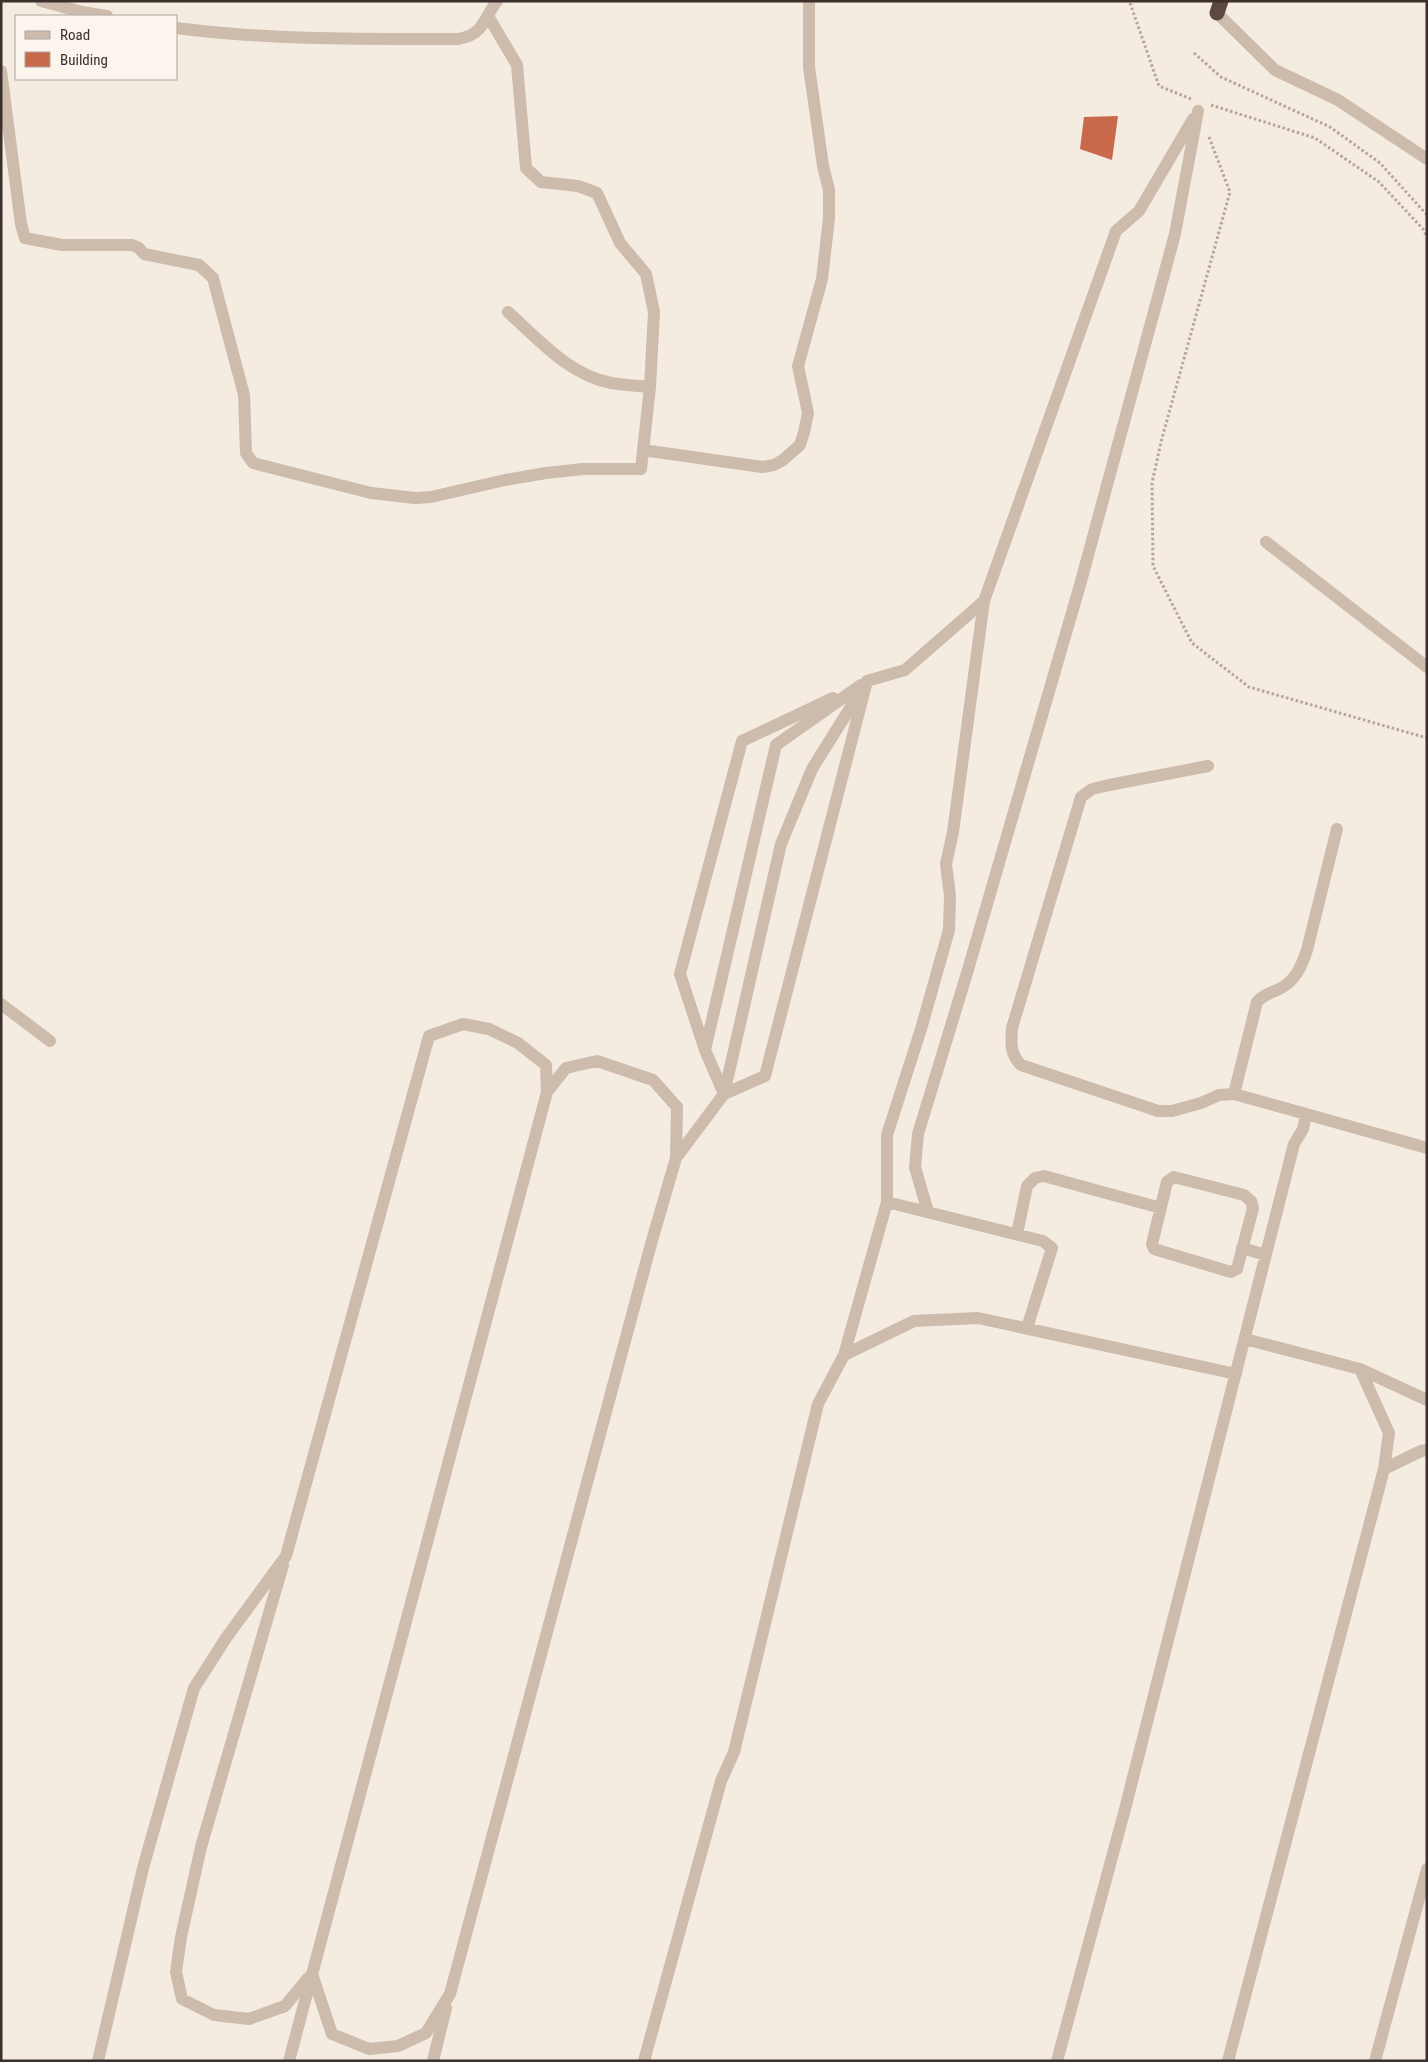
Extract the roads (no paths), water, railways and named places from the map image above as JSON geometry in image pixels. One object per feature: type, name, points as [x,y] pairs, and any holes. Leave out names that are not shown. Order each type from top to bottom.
[{"type":"street","points":[[41,1],[101,15]]},
{"type":"street","points":[[178,28],[222,34],[458,39],[474,35],[497,1]]},
{"type":"street","points":[[643,450],[762,467],[774,466],[800,445],[808,413],[798,366],[822,278],[829,218],[829,190],[823,166],[808,66],[809,1]]},
{"type":"street","points":[[1219,7],[1275,70],[1338,100],[1427,159]]},
{"type":"street","points":[[1,71],[21,224],[25,238],[62,245],[132,245],[140,248],[144,254],[199,265],[206,270],[213,278],[244,395],[246,453],[253,463],[371,493],[415,498],[431,497],[505,480],[546,473],[583,469],[641,469],[650,387],[654,312],[646,274],[620,243],[597,193],[578,186],[541,182],[526,168],[517,65],[488,16]]},
{"type":"street","points":[[644,2061],[721,1781],[734,1752],[818,1404],[844,1355],[887,1202],[887,1135],[921,1030],[949,930],[950,896],[946,864],[984,601],[1116,231],[1139,211],[1198,104],[1175,234],[1080,585],[967,974],[918,1134],[915,1167],[928,1212]]},
{"type":"street","points":[[508,312],[564,362],[586,374],[610,383],[650,387]]},
{"type":"street","points":[[1266,542],[1427,667]]},
{"type":"street","points":[[724,1094],[706,1050],[680,974],[742,741],[867,681],[905,670],[984,601]]},
{"type":"street","points":[[706,1050],[776,745],[867,681]]},
{"type":"street","points":[[724,1094],[765,1076],[867,681]]},
{"type":"street","points":[[676,1158],[724,1094],[781,844],[812,769],[867,681]]},
{"type":"street","points":[[1208,766],[1092,789],[1081,797],[1014,1020],[1011,1047],[1014,1058],[1021,1065],[1158,1110],[1172,1111],[1201,1103],[1219,1095],[1234,1094],[1427,1148]]},
{"type":"street","points":[[1234,1094],[1257,1002],[1264,994],[1288,984],[1300,969],[1307,950],[1337,829]]},
{"type":"street","points":[[1,1004],[50,1041]]},
{"type":"street","points":[[289,2061],[547,1092],[546,1065],[518,1044],[489,1029],[463,1024],[429,1036],[286,1556],[200,1847],[181,1937],[176,1972],[182,1999],[214,2015],[249,2019],[284,2006],[312,1974]]},
{"type":"street","points":[[433,2061],[651,1244],[676,1158],[677,1107],[653,1080],[597,1061],[566,1068],[547,1092]]},
{"type":"street","points":[[1057,2061],[1125,1809],[1294,1144],[1303,1129],[1306,1114]]},
{"type":"street","points":[[1017,1234],[1027,1186],[1035,1178],[1044,1176],[1161,1208]]},
{"type":"street","points":[[1174,1177],[1244,1195],[1251,1201],[1253,1208],[1237,1269],[1231,1272],[1154,1249],[1152,1244],[1161,1208],[1167,1182],[1174,1177]]},
{"type":"street","points":[[887,1202],[1043,1241],[1052,1248],[1027,1328]]},
{"type":"street","points":[[1242,1248],[1266,1255]]},
{"type":"street","points":[[844,1355],[914,1321],[978,1318],[1236,1374]]},
{"type":"street","points":[[1244,1339],[1360,1369],[1427,1400]]},
{"type":"street","points":[[1228,2061],[1384,1469],[1389,1433],[1360,1369]]},
{"type":"street","points":[[1384,1469],[1421,1450],[1427,1450]]},
{"type":"street","points":[[98,2061],[143,1868],[194,1688],[226,1638],[286,1556]]},
{"type":"street","points":[[1375,2061],[1427,1869]]},
{"type":"street","points":[[312,1974],[332,2034],[369,2049],[398,2046],[426,2033],[450,1994]]}]
